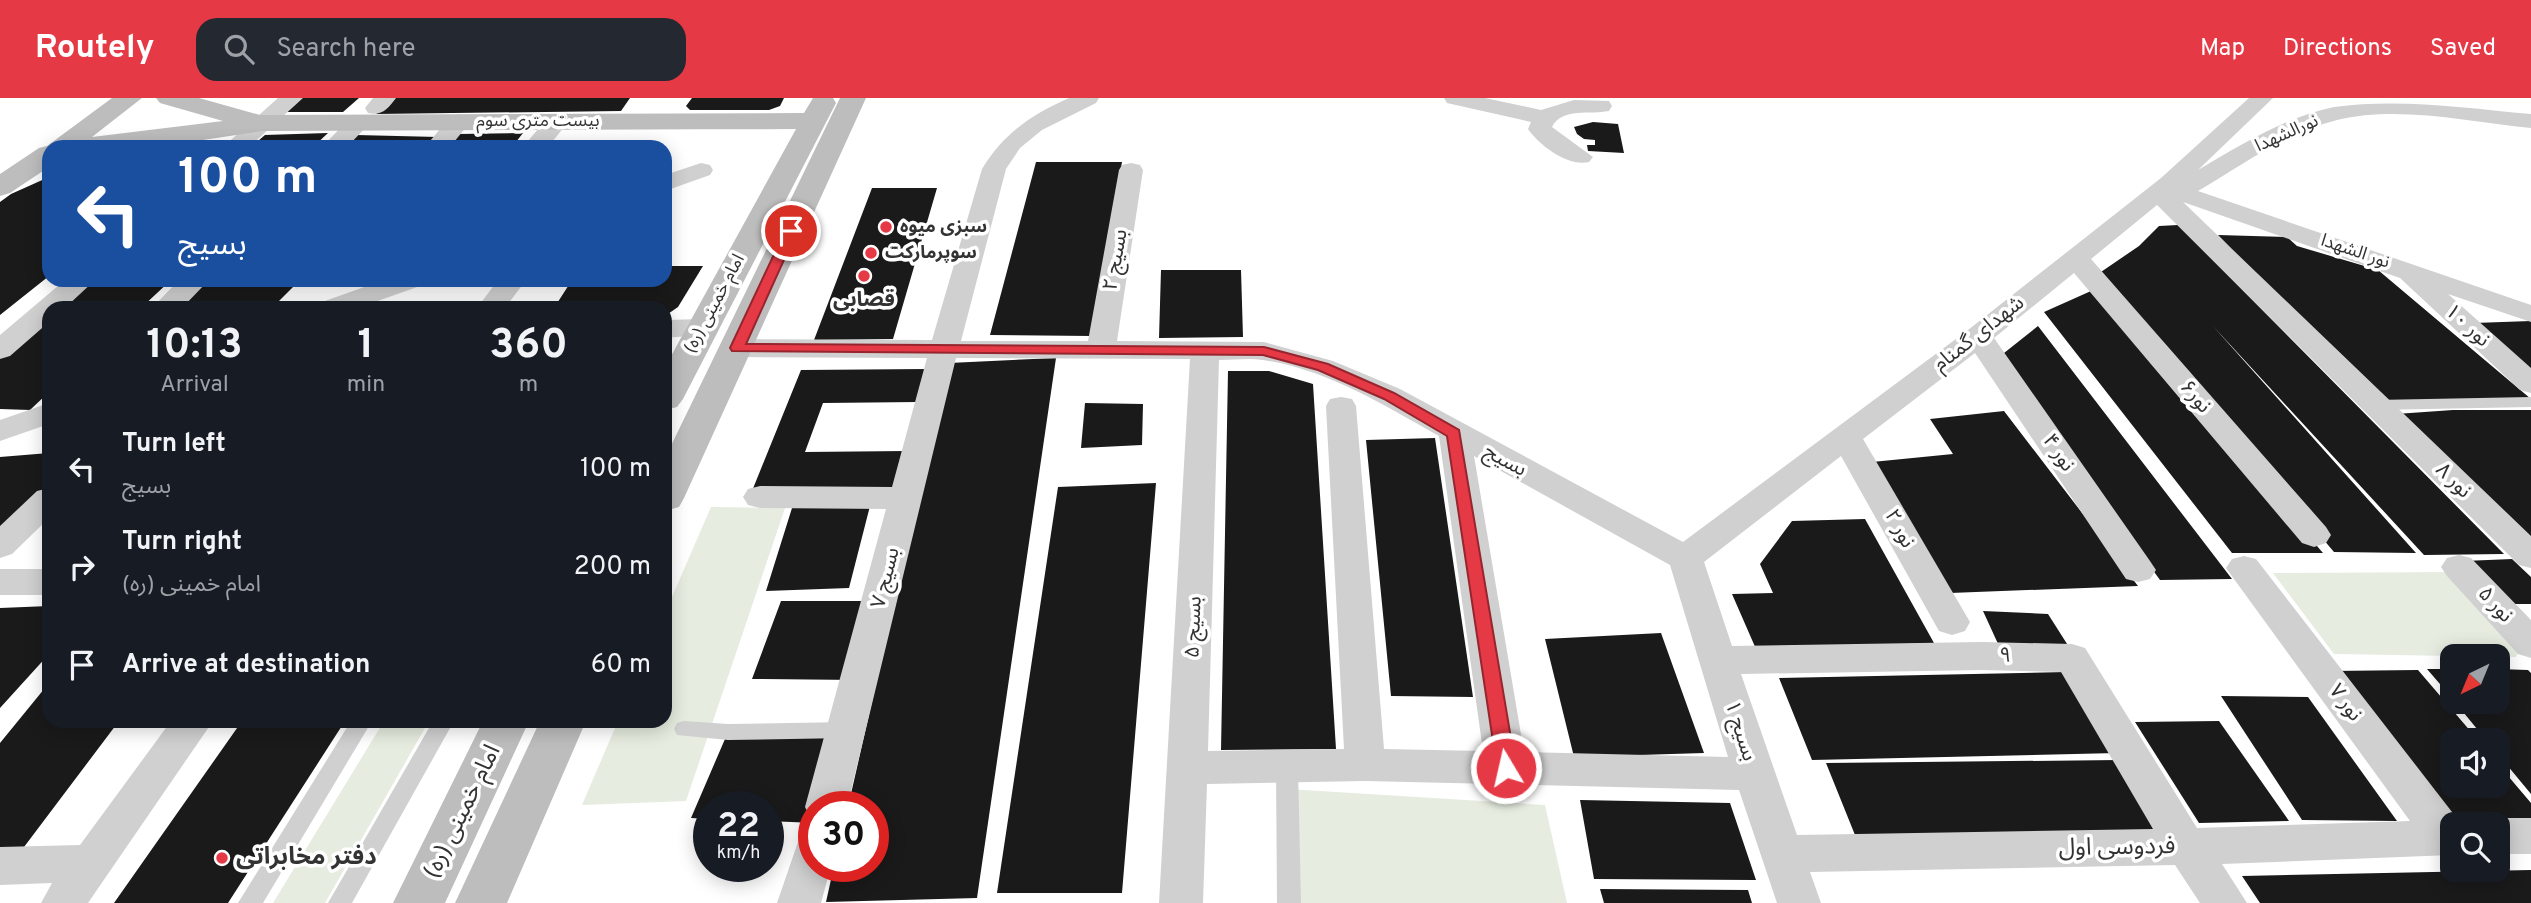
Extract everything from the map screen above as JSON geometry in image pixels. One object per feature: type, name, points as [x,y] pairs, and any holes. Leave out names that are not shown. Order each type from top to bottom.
[{"type":"main road","points":[[70,140],[129,98]]},
{"type":"main road","name":"بیست متری سوم","points":[[169,98],[195,102],[262,123]]},
{"type":"main road","points":[[630,120],[646,98]]},
{"type":"main road","name":"امام خمینی (ره)","points":[[672,483],[853,98]]},
{"type":"main road","name":"بیست متری سوم","points":[[145,140],[373,109],[459,121],[557,121],[630,120],[819,109]]},
{"type":"main road","name":"امام خمینی (ره)","points":[[672,386],[819,109]]},
{"type":"main road","points":[[4,184],[42,159]]},
{"type":"main road","points":[[4,184],[42,172]]},
{"type":"main road","name":"امام خمینی (ره)","points":[[419,903],[503,728]]},
{"type":"main road","points":[[495,889],[560,728]]},
{"type":"street","points":[[243,140],[292,98]]},
{"type":"street","name":"بسیج ۷","points":[[831,791],[857,680],[881,601],[944,349],[994,169],[1005,148],[1032,125],[1088,98]]},
{"type":"street","points":[[1455,98],[1545,118]]},
{"type":"street","name":"شهدای گمنام","points":[[1685,558],[1978,336],[2076,258],[2168,192],[2262,98]]},
{"type":"street","points":[[1581,157],[1546,136],[1540,129],[1552,111],[1601,106]]},
{"type":"street","points":[[341,140],[373,109]]},
{"type":"street","name":"نورالشهدا","points":[[2168,192],[2311,121],[2352,110],[2389,109],[2531,121]]},
{"type":"street","points":[[443,140],[459,121]]},
{"type":"street","points":[[541,140],[557,121]]},
{"type":"street","points":[[672,181],[701,170]]},
{"type":"street","name":"بسیج ۲","points":[[1101,349],[1131,170]]},
{"type":"street","name":"نور الشهدا","points":[[2168,192],[2403,268],[2531,314]]},
{"type":"street","name":"نور ۸","points":[[2168,192],[2375,405],[2531,556]]},
{"type":"street","name":"نور۶","points":[[2076,258],[2314,535]]},
{"type":"street","name":"نور ۱۰","points":[[2403,268],[2531,384]]},
{"type":"street","points":[[57,301],[73,287]]},
{"type":"street","points":[[173,301],[188,287]]},
{"type":"street","points":[[352,301],[390,287]]},
{"type":"street","points":[[0,350],[42,314]]},
{"type":"street","points":[[672,329],[702,328]]},
{"type":"street","name":"نور ۴","points":[[1978,336],[2138,570]]},
{"type":"street","name":"بسیج","points":[[737,348],[1264,351],[1323,367],[1389,396],[1685,558]]},
{"type":"street","name":"بسیج ۵","points":[[1181,903],[1205,351]]},
{"type":"street","points":[[1340,407],[1365,765]]},
{"type":"street","points":[[0,431],[42,416]]},
{"type":"street","points":[[1454,433],[1506,768]]},
{"type":"street","name":"نور ۲","points":[[1846,437],[1952,622]]},
{"type":"street","points":[[760,497],[906,498]]},
{"type":"street","points":[[0,546],[42,506]]},
{"type":"street","name":"بسیج ۱","points":[[1685,558],[1754,774],[1799,903]]},
{"type":"street","name":"نور ۵","points":[[2459,567],[2517,612],[2531,644]]},
{"type":"street","name":"نور ۷","points":[[2244,568],[2440,825]]},
{"type":"street","points":[[0,582],[42,582]]},
{"type":"street","name":"۹","points":[[1717,660],[1982,656],[2072,658],[2186,847]]},
{"type":"street","points":[[63,903],[188,728]]},
{"type":"street","points":[[1189,767],[1287,768],[1365,765],[1754,774]]},
{"type":"street","points":[[2510,836],[2531,836]]},
{"type":"street","name":"فردوسی اول","points":[[1783,854],[2186,847],[2440,837]]},
{"type":"street","points":[[2186,847],[2225,903]]},
{"type":"street","points":[[0,866],[90,863]]},
{"type":"street","points":[[799,903],[805,882]]},
{"type":"lane","points":[[2375,405],[2531,402]]},
{"type":"lane","points":[[250,903],[358,728]]},
{"type":"lane","points":[[340,903],[440,728]]},
{"type":"lane","points":[[684,729],[728,732],[847,730]]},
{"type":"lane","points":[[1287,768],[1289,903]]},
{"type":"shaded area","points":[[711,507],[785,508],[686,801],[582,805],[615,728],[672,728],[672,597]]},
{"type":"shaded area","points":[[2455,572],[2523,645],[2516,657],[2510,657],[2510,644],[2440,644],[2440,656],[2334,654],[2273,573]]},
{"type":"shaded area","points":[[380,728],[425,728],[325,903],[273,903]]},
{"type":"shaded area","points":[[1287,789],[1545,805],[1567,903],[1289,903]]},
{"type":"building","points":[[302,98],[359,98],[343,112],[287,112]]},
{"type":"building","points":[[392,98],[630,98],[621,111],[376,114]]},
{"type":"building","points":[[692,98],[784,98],[780,106],[769,110],[690,110],[686,106]]},
{"type":"building","points":[[1593,122],[1618,124],[1624,153],[1588,151],[1587,145],[1595,145],[1595,140],[1584,139],[1577,134],[1574,127]]},
{"type":"building","points":[[328,133],[320,140],[259,140],[265,135]]},
{"type":"building","points":[[523,133],[518,140],[454,140],[459,134]]},
{"type":"building","points":[[356,135],[438,137],[435,140],[351,140]]},
{"type":"building","points":[[1036,162],[1122,162],[1092,336],[990,335]]},
{"type":"building","points":[[42,180],[42,282],[0,315],[0,202]]},
{"type":"building","points":[[872,188],[937,188],[893,339],[814,340]]},
{"type":"building","points":[[2178,225],[2504,554],[2424,555],[2212,325],[2416,553],[2334,552],[2098,274],[2139,246],[2159,226]]},
{"type":"building","points":[[2218,235],[2287,237],[2297,246],[2378,270],[2531,399],[2531,402],[2381,402]]},
{"type":"building","points":[[672,266],[703,266],[678,307],[672,311],[672,301],[558,301],[568,287],[672,287]]},
{"type":"building","points":[[1161,270],[1241,270],[1243,337],[1159,338]]},
{"type":"building","points":[[85,287],[164,287],[148,301],[68,301]]},
{"type":"building","points":[[201,287],[293,287],[279,301],[186,301]]},
{"type":"building","points":[[2091,291],[2104,297],[2323,553],[2232,553],[2044,312]]},
{"type":"building","points":[[2531,321],[2531,372],[2474,323]]},
{"type":"building","points":[[42,323],[42,399],[30,410],[0,409],[0,358]]},
{"type":"building","points":[[2038,326],[2232,579],[2160,580],[1999,357]]},
{"type":"building","points":[[1056,358],[977,898],[826,902],[830,882],[889,882],[889,791],[852,791],[949,363]]},
{"type":"building","points":[[927,369],[918,402],[823,403],[805,452],[907,451],[896,490],[752,491],[801,370]]},
{"type":"building","points":[[1228,371],[1269,371],[1313,384],[1336,749],[1221,750]]},
{"type":"building","points":[[1085,403],[1143,404],[1142,445],[1081,448]]},
{"type":"building","points":[[2453,410],[2531,410],[2531,544],[2396,414]]},
{"type":"building","points":[[2004,411],[2138,586],[1950,593],[1862,463],[1953,454],[1930,419]]},
{"type":"building","points":[[1435,438],[1473,697],[1391,696],[1366,440]]},
{"type":"building","points":[[42,454],[42,493],[0,536],[0,457]]},
{"type":"building","points":[[1156,483],[1122,893],[997,893],[1058,487]]},
{"type":"building","points":[[870,506],[849,588],[766,591],[792,508]]},
{"type":"building","points":[[1865,519],[1934,643],[1756,649],[1732,594],[1773,593],[1760,564],[1792,521]]},
{"type":"building","points":[[2512,559],[2531,577],[2531,604],[2512,604],[2464,561]]},
{"type":"building","points":[[781,601],[881,601],[857,680],[752,679]]},
{"type":"building","points":[[42,606],[42,662],[0,708],[0,608]]},
{"type":"building","points":[[1983,611],[2048,614],[2069,647],[1999,646]]},
{"type":"building","points":[[1661,633],[1704,753],[1574,757],[1545,639]]},
{"type":"building","points":[[2427,669],[2440,669],[2440,684]]},
{"type":"building","points":[[2510,669],[2528,670],[2531,673],[2531,794],[2510,769],[2510,728],[2476,728],[2465,714],[2510,714]]},
{"type":"building","points":[[2418,670],[2440,696],[2440,714],[2456,714],[2468,728],[2440,728],[2440,798],[2510,798],[2510,778],[2531,803],[2531,823],[2510,823],[2510,812],[2442,812],[2331,671]]},
{"type":"building","points":[[2067,672],[2117,753],[1812,760],[1779,678]]},
{"type":"building","points":[[42,692],[42,728],[114,728],[21,851],[0,852],[0,743]]},
{"type":"building","points":[[2221,696],[2308,697],[2397,821],[2302,820]]},
{"type":"building","points":[[2219,721],[2289,821],[2199,823],[2135,722]]},
{"type":"building","points":[[237,728],[340,728],[228,903],[114,903]]},
{"type":"building","points":[[728,732],[846,737],[821,791],[798,791],[798,822],[784,822],[784,791],[703,791]]},
{"type":"building","points":[[2119,760],[2162,831],[1855,835],[1826,763]]},
{"type":"building","points":[[1580,800],[1730,803],[1756,880],[1594,879]]},
{"type":"building","points":[[2510,870],[2531,870],[2531,903],[2260,903],[2242,876],[2440,872],[2440,882],[2510,882]]},
{"type":"building","points":[[1600,889],[1748,890],[1752,903],[1604,903]]},
{"type":"place","name":"سبزی میوه","points":[[886,227]]},
{"type":"place","name":"سوپرمارکت","points":[[871,253]]},
{"type":"place","name":"قصابی","points":[[864,276]]},
{"type":"place","name":"دفتر مخابراتی","points":[[222,858]]},
{"type":"route","points":[[791,231],[737,348],[1264,351],[1323,367],[1389,396],[1454,433],[1506,768]]}]
